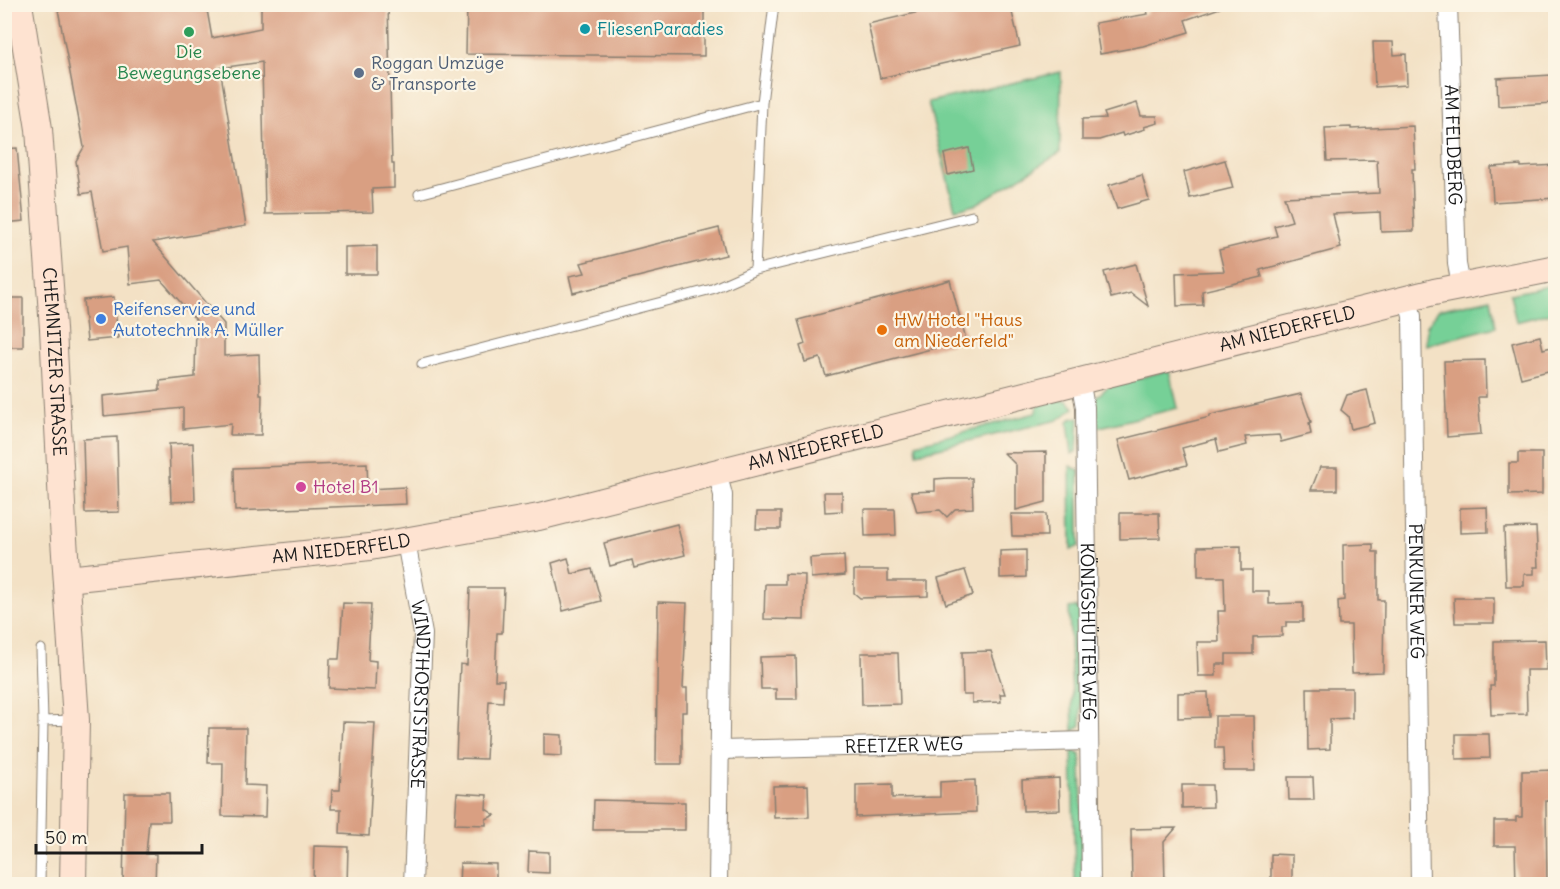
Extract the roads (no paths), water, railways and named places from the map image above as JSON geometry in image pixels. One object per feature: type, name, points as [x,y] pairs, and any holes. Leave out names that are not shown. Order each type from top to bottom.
[{"type":"street","name":"CHEMNITZER STRASSE","points":[[19,4],[39,129],[76,720],[74,885]]},
{"type":"street","name":"AM FELDBERG","points":[[1448,4],[1457,264],[1461,285]]},
{"type":"street","name":"AM NIEDERFELD","points":[[67,579],[406,542],[539,518],[1407,298],[1461,285],[1556,268]]},
{"type":"street","name":"PENKUNER WEG","points":[[1407,298],[1412,316],[1419,885]]},
{"type":"street","name":"KÖNIGSHÜTTER WEG","points":[[1080,380],[1084,407],[1091,885]]},
{"type":"street","points":[[717,472],[723,495],[718,885]]},
{"type":"street","name":"WINDTHORSTSTRASSE","points":[[406,542],[423,634],[413,885]]},
{"type":"street","name":"REETZER WEG","points":[[720,750],[1088,741]]},
{"type":"lane","points":[[755,270],[762,103],[774,4]]},
{"type":"lane","points":[[419,194],[762,103]]},
{"type":"lane","points":[[422,364],[712,289],[755,270],[972,216]]},
{"type":"lane","points":[[40,885],[43,721],[41,650]]},
{"type":"lane","points":[[43,721],[76,720]]},
{"type":"place","name":"FliesenParadies","points":[[585,29]]},
{"type":"place","name":"Die Bewegungsebene","points":[[189,32]]},
{"type":"place","name":"Roggan Umzüge & Transporte","points":[[359,73]]},
{"type":"place","name":"Reifenservice und Autotechnik A. Müller","points":[[101,319]]},
{"type":"place","name":"HW Hotel \"Haus am Niederfeld\"","points":[[882,330]]},
{"type":"place","name":"Hotel B1","points":[[301,487]]}]
